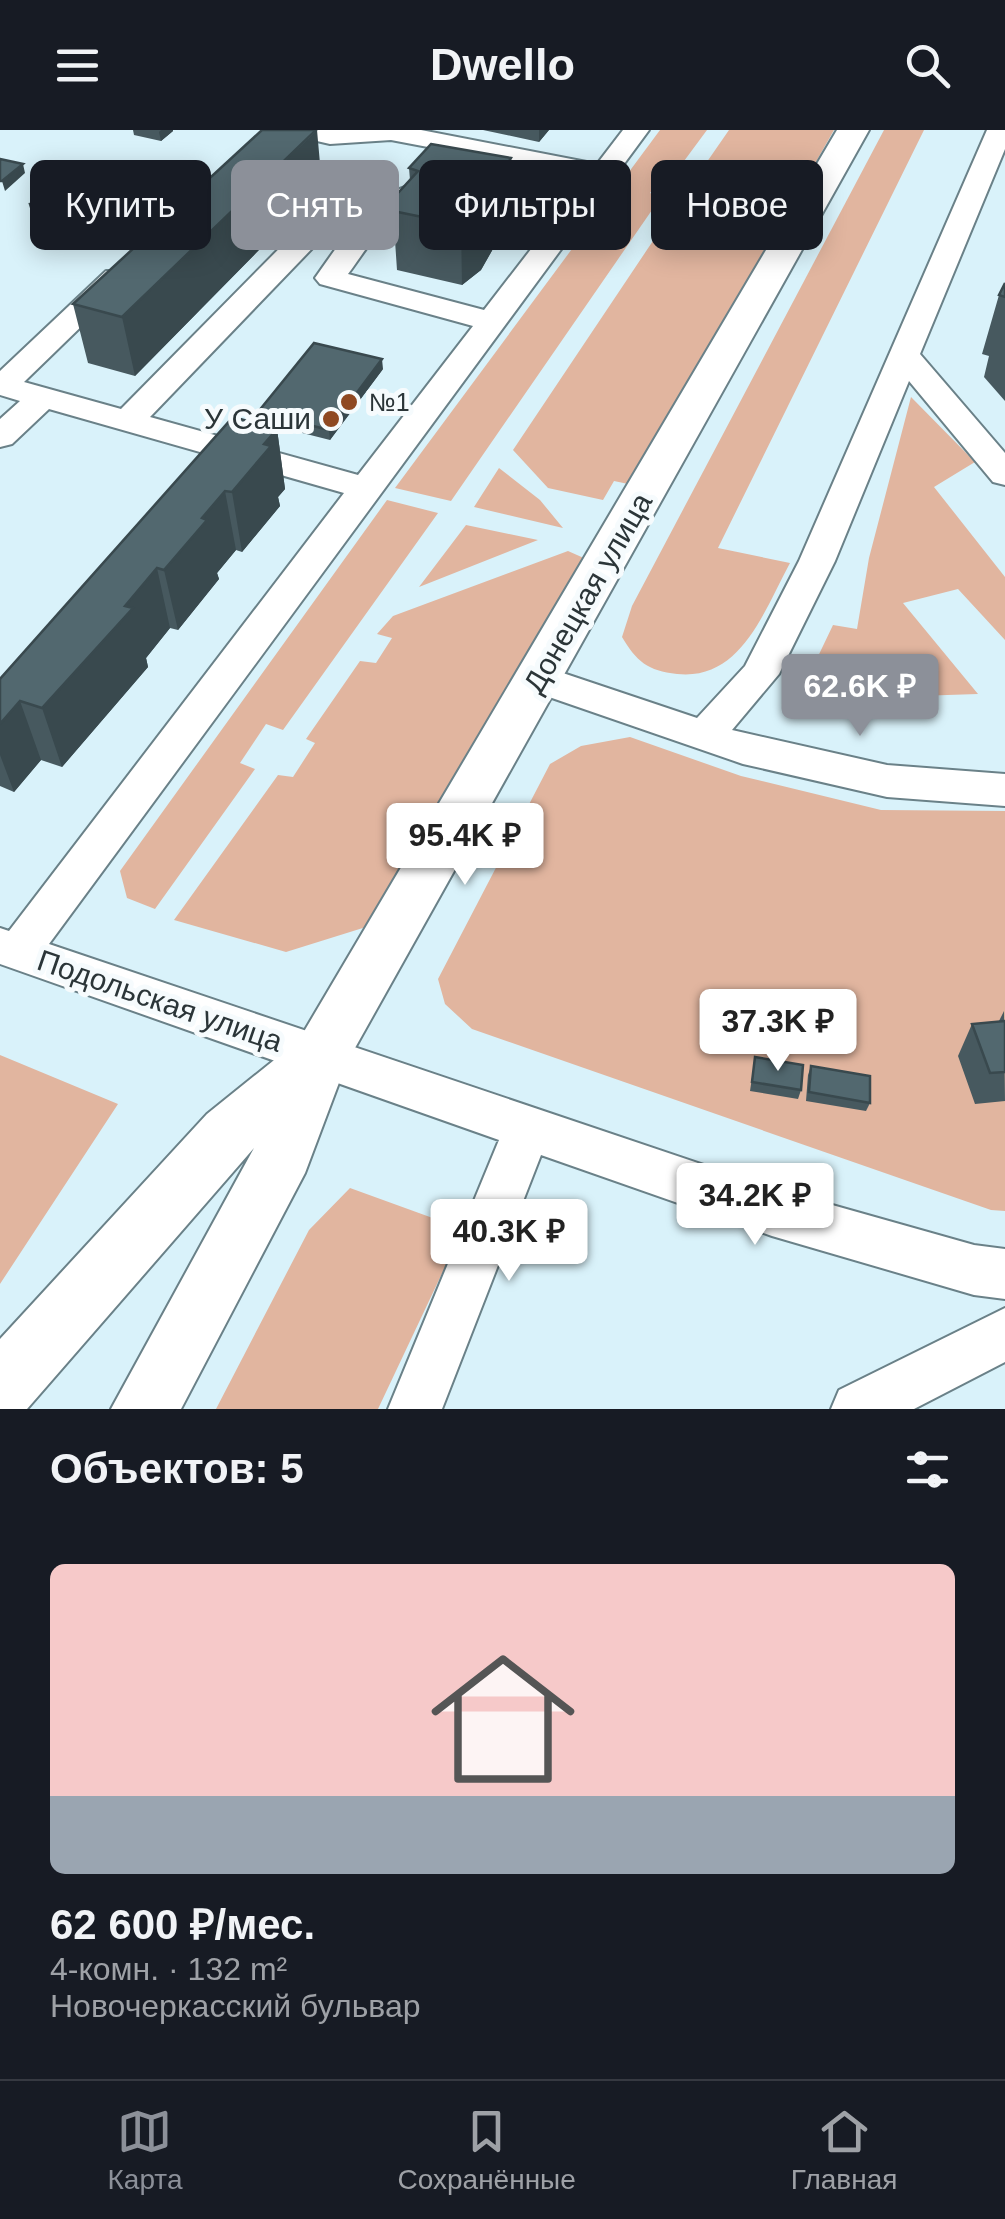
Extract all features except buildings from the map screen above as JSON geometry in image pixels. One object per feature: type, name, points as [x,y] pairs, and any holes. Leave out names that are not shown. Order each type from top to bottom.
[{"type":"main road","name":"Донецкая улица","points":[[145,1409],[284,1153],[320,1056],[853,130]]},
{"type":"main road","name":"Донецкая улица","points":[[0,1390],[228,1132],[320,1056]]},
{"type":"street","points":[[304,130],[330,136],[390,132],[535,160]]},
{"type":"street","points":[[614,160],[636,130]]},
{"type":"street","points":[[705,735],[760,674],[817,560],[1000,130]]},
{"type":"street","points":[[494,322],[330,278],[379,216],[416,190],[484,196],[510,182],[524,158]]},
{"type":"street","points":[[128,421],[294,250]]},
{"type":"street","points":[[9,949],[368,489],[547,250]]},
{"type":"street","points":[[138,256],[2,386],[368,489]]},
{"type":"street","points":[[906,357],[1005,474]]},
{"type":"street","points":[[0,438],[43,397]]},
{"type":"street","points":[[194,477],[220,447]]},
{"type":"street","points":[[539,679],[743,750],[887,780],[1005,790]]},
{"type":"street","name":"Подольская улица","points":[[9,949],[772,1212],[974,1270],[1005,1274]]},
{"type":"street","points":[[415,1409],[528,1128]]},
{"type":"street","points":[[858,1409],[1005,1334]]},
{"type":"shaded area","points":[[660,130],[707,130],[685,160],[651,160],[651,211],[631,240],[631,169]]},
{"type":"shaded area","points":[[729,130],[834,130],[817,160],[708,160]]},
{"type":"shaded area","points":[[884,130],[924,130],[718,548],[790,563],[760,621],[734,655],[699,673],[658,670],[638,658],[622,637],[632,606]]},
{"type":"shaded area","points":[[651,244],[651,250],[766,250],[633,485],[614,481],[603,500],[548,488],[513,450]]},
{"type":"shaded area","points":[[571,250],[624,250],[451,501],[395,488]]},
{"type":"shaded area","points":[[911,397],[975,462],[934,487],[1005,577],[1005,640],[958,589],[903,603],[978,694],[886,697],[812,669],[833,625],[857,629],[869,558]]},
{"type":"shaded area","points":[[499,468],[540,500],[563,528],[474,507]]},
{"type":"shaded area","points":[[387,500],[438,513],[283,730],[266,724],[240,763],[255,769],[155,909],[127,898],[120,871]]},
{"type":"shaded area","points":[[466,525],[538,540],[419,587]]},
{"type":"shaded area","points":[[568,551],[586,559],[366,927],[286,952],[174,920],[278,775],[293,777],[315,743],[306,739],[360,661],[376,663],[392,638],[377,634],[393,616]]},
{"type":"shaded area","points":[[630,737],[741,776],[881,810],[1005,811],[1005,1211],[991,1210],[472,1029],[445,1004],[438,979],[550,764],[581,746]]},
{"type":"shaded area","points":[[0,1055],[118,1104],[0,1284]]},
{"type":"shaded area","points":[[350,1188],[463,1229],[378,1409],[216,1409],[309,1230]]},
{"type":"place","name":"№1","points":[[349,402]]},
{"type":"place","name":"У Саши","points":[[331,419]]}]
